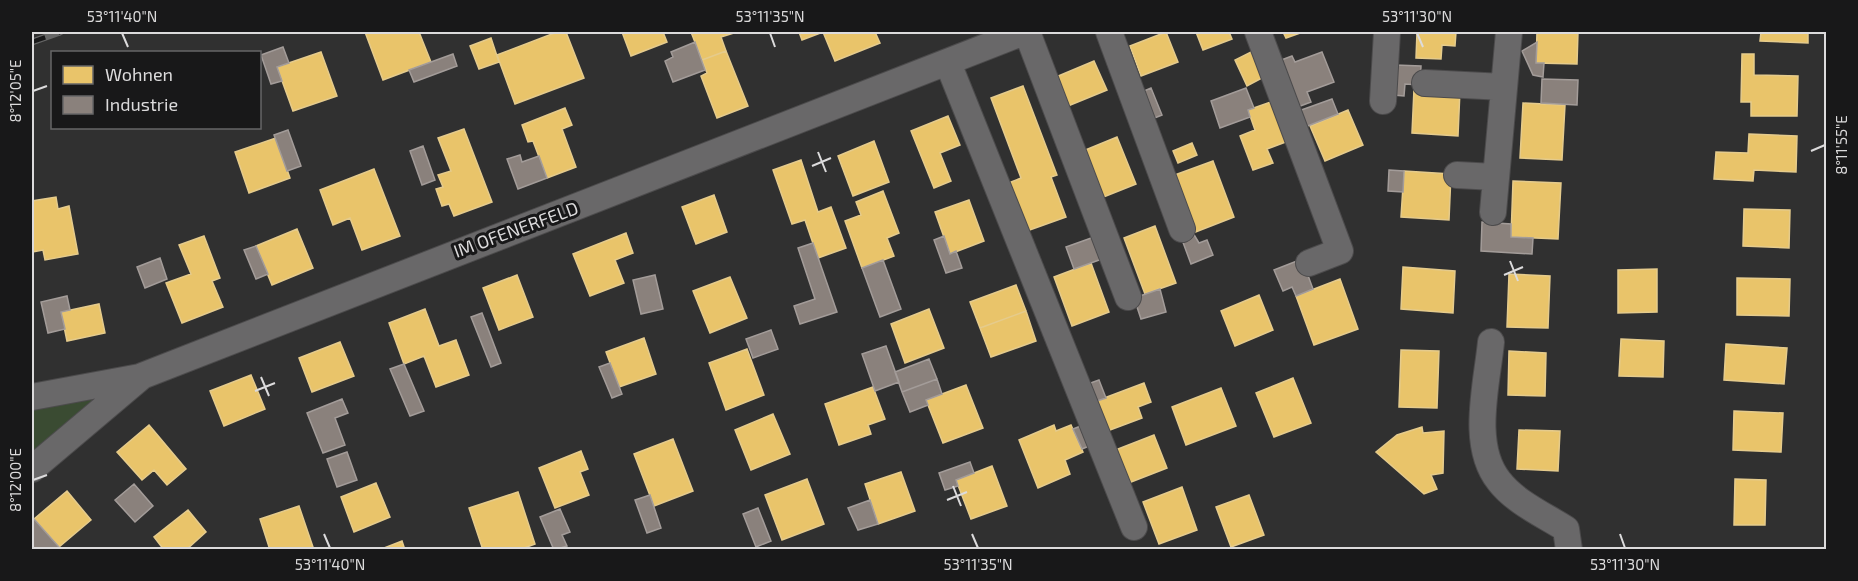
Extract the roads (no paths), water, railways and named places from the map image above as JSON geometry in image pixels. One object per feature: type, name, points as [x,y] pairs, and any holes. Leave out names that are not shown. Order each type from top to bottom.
[{"type":"street","name":"IM OFENERFELD","points":[[32,469],[142,376],[1025,32]]},
{"type":"street","points":[[1025,32],[1128,297]]},
{"type":"street","points":[[1109,32],[1182,229]]},
{"type":"street","points":[[1258,32],[1340,251],[1309,263]]},
{"type":"street","points":[[1383,101],[1388,32]]},
{"type":"street","points":[[1493,212],[1509,32]]},
{"type":"street","points":[[948,63],[1134,527]]},
{"type":"street","points":[[1425,83],[1504,87]]},
{"type":"street","points":[[1456,175],[1495,177]]},
{"type":"street","points":[[1491,342],[1483,433],[1488,463],[1499,482],[1514,496],[1566,529],[1569,549]]},
{"type":"street","points":[[32,397],[142,376]]},
{"type":"railway","points":[[32,42],[60,32]]}]
